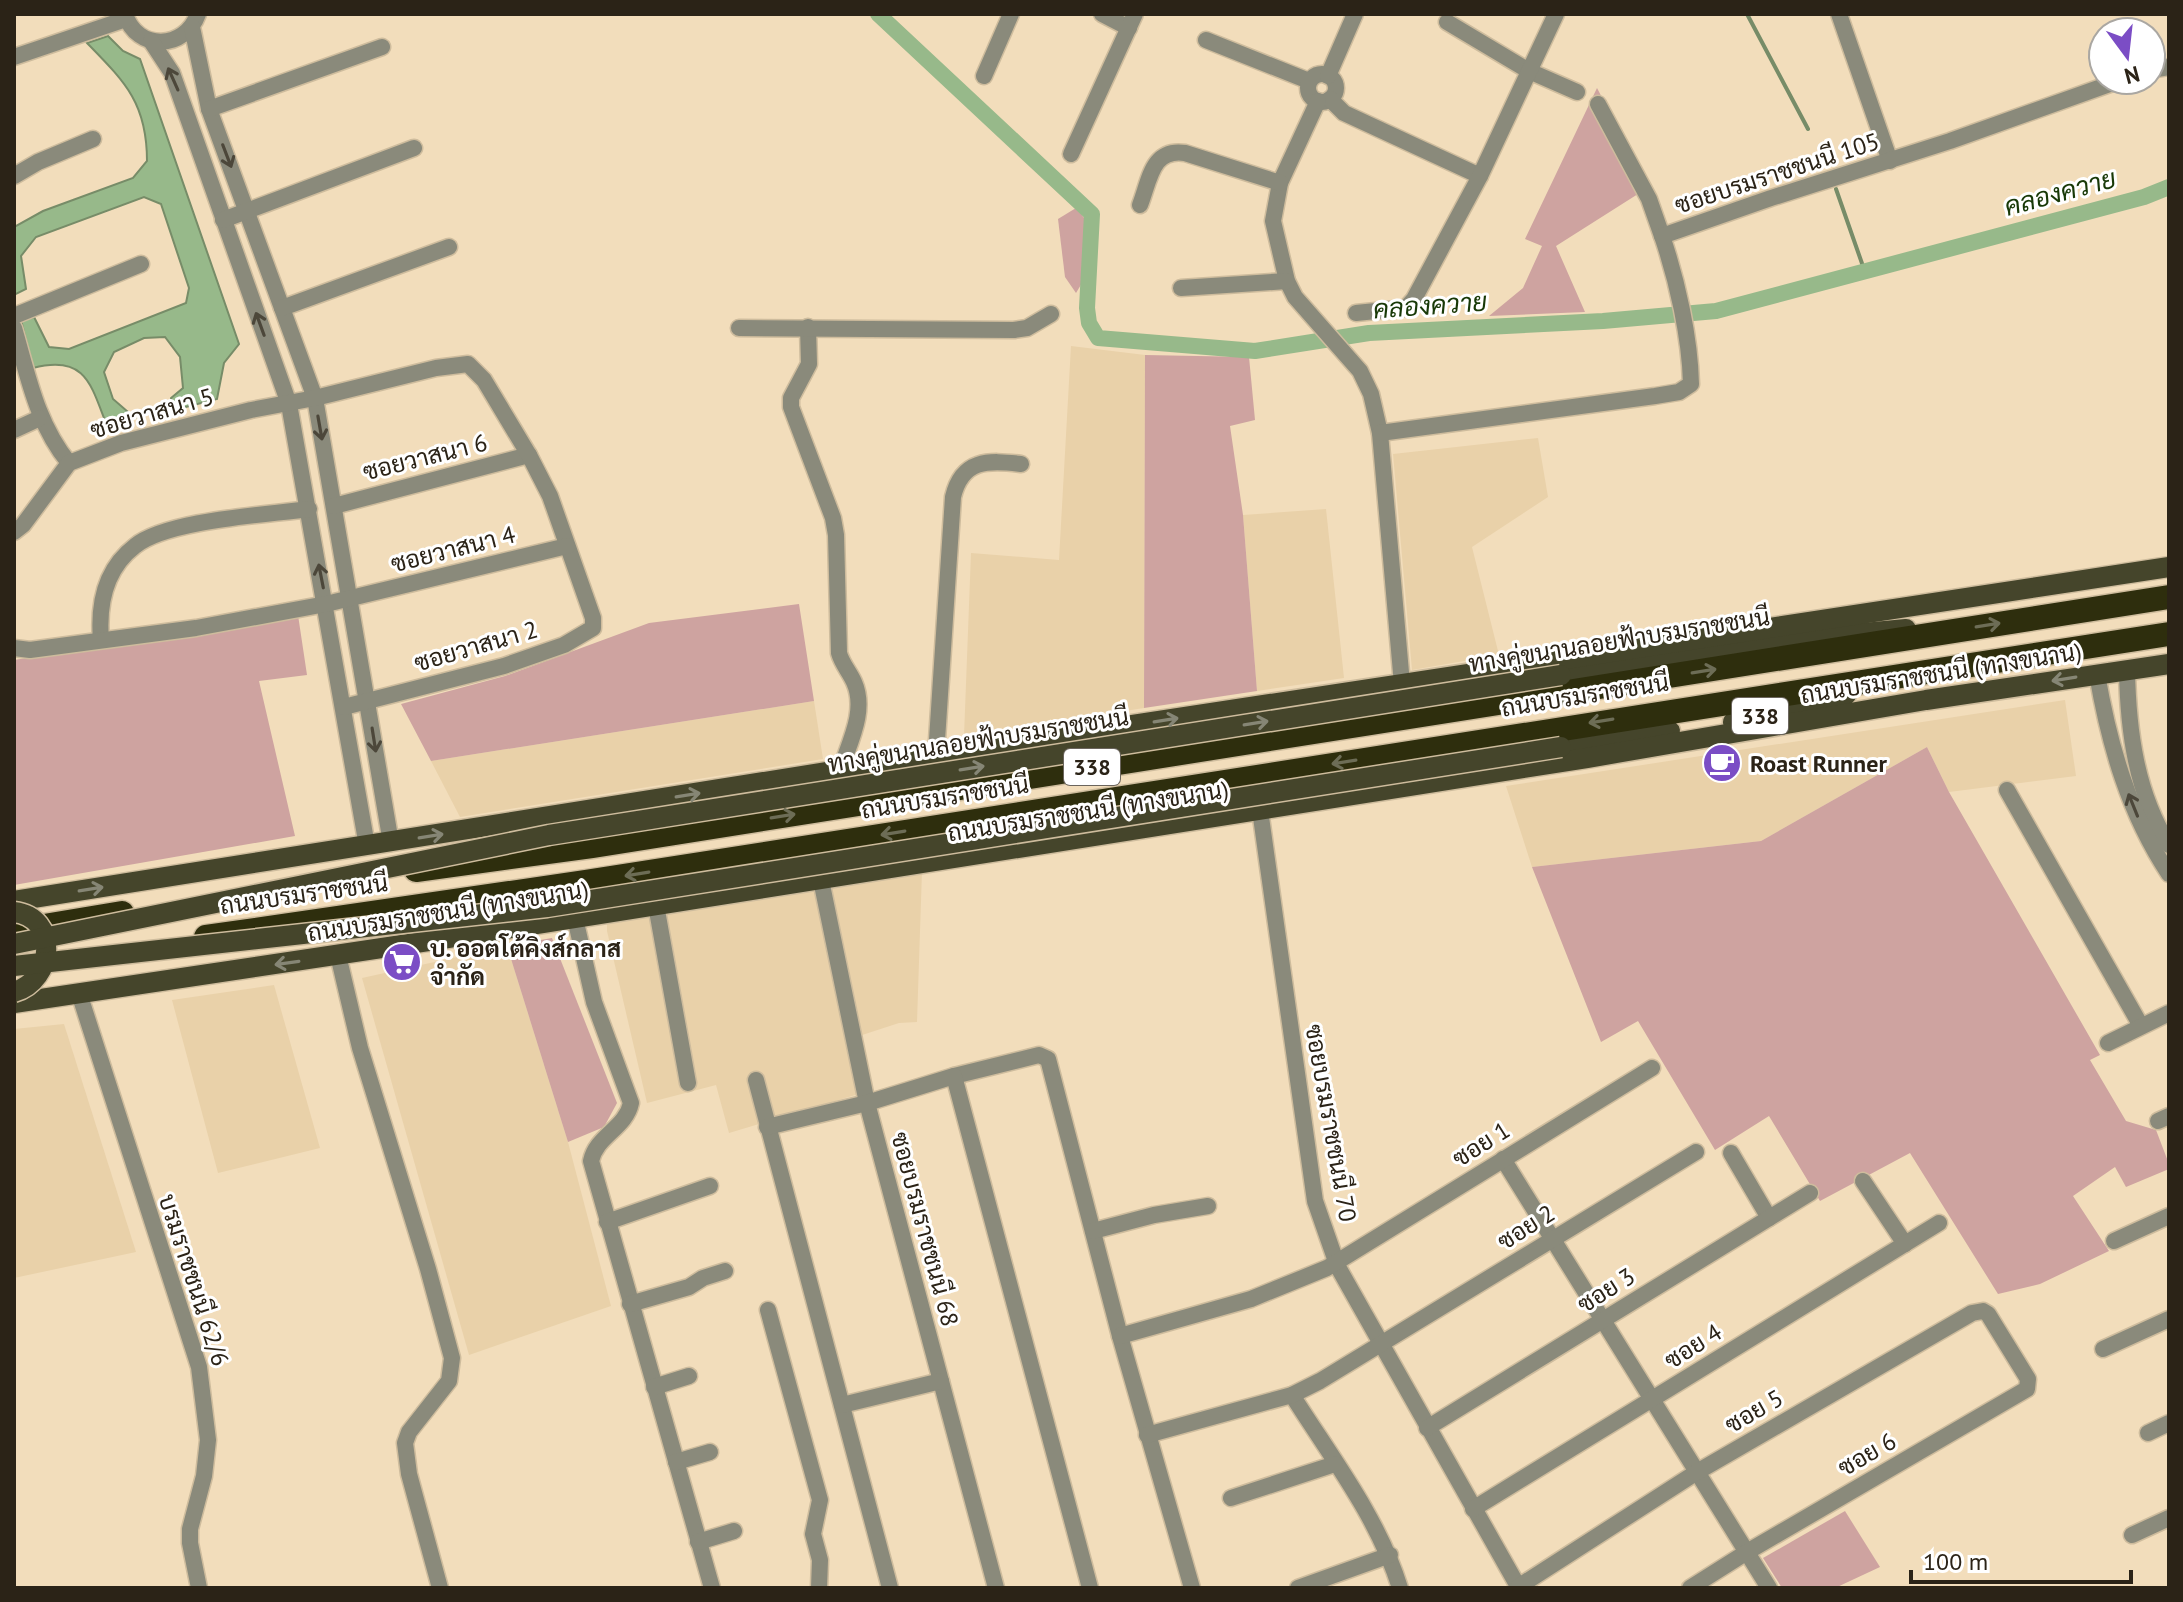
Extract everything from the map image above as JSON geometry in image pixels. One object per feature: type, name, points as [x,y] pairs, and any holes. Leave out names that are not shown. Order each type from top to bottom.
[{"type":"highway","name":"ถนนบรมราชชนนี","points":[[14,931],[247,893],[607,844],[2169,597]]},
{"type":"highway","name":"ถนนบรมราชชนนี","points":[[14,968],[262,927],[586,882],[2169,634]]},
{"type":"main road","name":"338","points":[[14,901],[936,755],[2169,567]]},
{"type":"main road","points":[[1758,643],[1945,601]]},
{"type":"main road","name":"ทางคู่ขนานลอยฟ้าบรมราชชนนี","points":[[14,944],[549,835],[1758,643],[1890,629],[1957,629]]},
{"type":"main road","name":"ถนนบรมราชชนนี (ทางขนาน)","points":[[14,1003],[821,880],[1759,730],[1926,700],[2169,664]]},
{"type":"main road","name":"338","points":[[14,968],[234,940],[561,905],[1742,720],[1954,667]]},
{"type":"main road","points":[[1742,720],[1874,702],[1926,700]]},
{"type":"main road","points":[[14,912],[32,918],[42,930],[47,956],[36,981],[26,989],[14,992]]},
{"type":"street","points":[[984,76],[1011,14]]},
{"type":"street","points":[[1071,154],[1132,21],[1102,14]]},
{"type":"street","points":[[1328,76],[1355,14]]},
{"type":"street","points":[[1356,313],[1406,308],[1428,274],[1480,176],[1556,14]]},
{"type":"street","points":[[1839,14],[1890,161]]},
{"type":"street","points":[[14,57],[126,16],[140,36],[151,41],[173,41],[195,21]]},
{"type":"street","points":[[195,21],[209,109],[315,398],[391,843]]},
{"type":"street","points":[[1447,22],[1529,71],[1577,92]]},
{"type":"street","points":[[1206,40],[1309,81]]},
{"type":"street","points":[[151,41],[172,73],[289,404],[367,846]]},
{"type":"street","points":[[209,109],[382,47]]},
{"type":"street","points":[[1309,81],[1319,74],[1328,76],[1335,82],[1336,89],[1324,100],[1280,183],[1273,221],[1287,281],[1306,310],[1360,371],[1371,394],[1380,433],[1402,684]]},
{"type":"street","points":[[1309,81],[1309,93],[1344,113],[1480,176]]},
{"type":"street","name":"ซอยบรมราชชนนี 105","points":[[1380,433],[1679,392],[1691,384],[1673,269],[1662,236],[2087,92]]},
{"type":"street","points":[[1598,104],[1649,199],[1662,236]]},
{"type":"street","points":[[14,176],[38,162],[93,139]]},
{"type":"street","points":[[223,220],[414,148]]},
{"type":"street","points":[[1140,205],[1154,168],[1161,156],[1170,151],[1280,183]]},
{"type":"street","points":[[282,308],[449,247]]},
{"type":"street","points":[[14,316],[141,264]]},
{"type":"street","points":[[1181,288],[1287,281]]},
{"type":"street","points":[[739,328],[1014,330],[1027,328],[1051,314]]},
{"type":"street","points":[[808,327],[809,364],[791,398],[791,407],[833,518],[839,653],[855,684],[858,698],[855,727],[840,771]]},
{"type":"street","points":[[14,328],[40,418],[69,463]]},
{"type":"street","name":"ซอยวาสนา 5","points":[[14,532],[23,525],[69,463],[173,428],[289,404],[436,368],[468,364],[484,380],[529,455]]},
{"type":"street","points":[[14,430],[40,418]]},
{"type":"street","points":[[529,455],[550,496],[567,546]]},
{"type":"street","name":"ซอยวาสนา 6","points":[[334,506],[529,455]]},
{"type":"street","points":[[936,755],[956,483],[963,472],[978,464],[996,461],[1021,464]]},
{"type":"street","points":[[101,640],[99,616],[102,595],[110,575],[136,544],[186,526],[309,509]]},
{"type":"street","name":"ซอยวาสนา 4","points":[[14,648],[30,650],[196,628],[350,599],[567,546]]},
{"type":"street","name":"ซอยวาสนา 2","points":[[344,707],[504,666],[564,645],[593,628],[593,618],[567,546]]},
{"type":"street","points":[[2127,670],[2129,723],[2137,767],[2151,809],[2169,845]]},
{"type":"street","points":[[2097,674],[2106,727],[2119,769],[2143,829],[2169,874]]},
{"type":"street","points":[[2106,727],[2129,723]]},
{"type":"street","points":[[2007,790],[2141,1026]]},
{"type":"street","name":"ซอยบรมราชชนนี 70","points":[[1260,810],[1319,1213],[1336,1262],[1518,1588]]},
{"type":"street","name":"ซอยบรมราชชนนี 68","points":[[821,880],[867,1103],[996,1588]]},
{"type":"street","points":[[656,905],[688,1083]]},
{"type":"street","points":[[575,918],[594,1002],[631,1103],[628,1115],[594,1150],[591,1161],[712,1588]]},
{"type":"street","points":[[338,955],[360,1048],[452,1358],[449,1381],[409,1432],[405,1443],[409,1474],[440,1588]]},
{"type":"street","name":"บรมราชชนนี 62/6","points":[[79,993],[199,1367],[208,1440],[204,1476],[190,1529],[199,1588]]},
{"type":"street","points":[[2108,1043],[2169,1013]]},
{"type":"street","points":[[767,1127],[1039,1055],[1048,1059],[1120,1336],[1192,1588]]},
{"type":"street","name":"ซอย 1","points":[[1120,1336],[1251,1299],[1336,1262],[1652,1068]]},
{"type":"street","points":[[954,1076],[1090,1588]]},
{"type":"street","points":[[756,1080],[890,1588]]},
{"type":"street","name":"ซอย 2","points":[[1147,1435],[1292,1395],[1381,1345],[1696,1152]]},
{"type":"street","points":[[1731,1153],[1769,1218]]},
{"type":"street","points":[[1503,1159],[1769,1588]]},
{"type":"street","points":[[1863,1181],[1905,1244]]},
{"type":"street","points":[[607,1222],[710,1186]]},
{"type":"street","name":"ซอย 3","points":[[1427,1428],[1810,1193]]},
{"type":"street","points":[[1093,1231],[1154,1215],[1208,1206]]},
{"type":"street","points":[[2114,1241],[2169,1216]]},
{"type":"street","name":"ซอย 4","points":[[1473,1509],[1939,1223]]},
{"type":"street","points":[[630,1304],[689,1287],[703,1278],[725,1271]]},
{"type":"street","points":[[768,1310],[820,1500],[813,1534],[820,1560],[819,1588]]},
{"type":"street","name":"ซอย 5","points":[[1518,1588],[1697,1472],[1972,1313],[1983,1311],[1988,1314],[2008,1347]]},
{"type":"street","points":[[2103,1349],[2169,1319]]},
{"type":"street","name":"ซอย 6","points":[[1690,1588],[2027,1389],[2030,1381],[2008,1347]]},
{"type":"street","points":[[654,1387],[689,1376]]},
{"type":"street","points":[[842,1405],[941,1381]]},
{"type":"street","points":[[1292,1395],[1378,1531],[1390,1555],[1400,1588]]},
{"type":"street","points":[[2148,1433],[2169,1423]]},
{"type":"street","points":[[676,1462],[710,1452]]},
{"type":"street","points":[[1231,1498],[1335,1464]]},
{"type":"street","points":[[2132,1535],[2169,1518]]},
{"type":"street","points":[[698,1542],[734,1531]]},
{"type":"street","points":[[1298,1588],[1390,1555]]},
{"type":"shaded area","points":[[108,36],[123,51],[140,59],[239,344],[224,363],[217,399],[174,410],[171,398],[183,388],[180,357],[165,337],[144,338],[114,352],[104,372],[113,399],[135,418],[107,426],[84,376],[65,365],[33,368],[21,320],[34,317],[49,347],[69,349],[186,303],[189,288],[161,204],[144,197],[36,237],[21,256],[26,289],[14,295],[14,227],[43,211],[133,178],[147,161],[138,108],[123,82],[87,43]]},
{"type":"shaded area","points":[[1597,88],[1649,187],[1556,246],[1585,312],[1489,316],[1523,288],[1542,246],[1525,239]]},
{"type":"shaded area","points":[[1076,208],[1085,219],[1085,278],[1076,293],[1065,277],[1058,219]]},
{"type":"shaded area","points":[[1071,346],[1145,355],[1144,708],[964,736],[971,553],[1059,560]]},
{"type":"shaded area","points":[[1145,355],[1249,357],[1255,420],[1230,426],[1243,515],[1257,691],[1144,708]]},
{"type":"shaded area","points":[[1538,438],[1548,497],[1472,547],[1499,655],[1412,670],[1393,454]]},
{"type":"shaded area","points":[[1326,509],[1344,678],[1257,691],[1243,515]]},
{"type":"shaded area","points":[[799,604],[814,701],[431,761],[401,704],[505,676],[649,623]]},
{"type":"shaded area","points":[[298,615],[307,675],[259,681],[295,836],[14,885],[14,660]]},
{"type":"shaded area","points":[[2065,700],[2076,776],[1949,792],[1927,747],[1761,841],[1532,867],[1506,786]]},
{"type":"shaded area","points":[[814,701],[823,759],[460,817],[431,761]]},
{"type":"shaded area","points":[[1927,747],[1949,792],[2100,1055],[2090,1060],[2126,1121],[2156,1130],[2169,1164],[2169,1169],[2126,1187],[2115,1167],[2073,1196],[2109,1251],[2040,1284],[1998,1294],[1910,1153],[1820,1201],[1769,1116],[1715,1150],[1638,1021],[1601,1042],[1532,867],[1761,841]]},
{"type":"shaded area","points":[[922,871],[917,1022],[899,1023],[856,1037],[872,1090],[729,1133],[716,1085],[647,1103],[607,931],[607,918]]},
{"type":"shaded area","points":[[552,938],[617,1103],[604,1127],[568,1142],[507,946]]},
{"type":"shaded area","points":[[507,946],[568,1142],[611,1306],[469,1355],[362,978]]},
{"type":"shaded area","points":[[274,985],[320,1148],[218,1173],[172,1000]]},
{"type":"shaded area","points":[[64,1024],[136,1252],[14,1278],[14,1029]]},
{"type":"shaded area","points":[[1845,1511],[1880,1567],[1835,1588],[1782,1588],[1763,1558]]},
{"type":"waterway","name":"คลองควาย","points":[[878,14],[1092,214],[1087,308],[1089,323],[1098,338],[1255,351],[1369,333],[1603,321],[1716,311],[2144,197],[2169,187]]},
{"type":"waterway","points":[[1747,14],[1808,129]]},
{"type":"waterway","points":[[1836,189],[1865,272]]},
{"type":"place","name":"Roast Runner","points":[[1722,763]]},
{"type":"place","name":"บ. ออตโต้คิงส์กลาส จำกัด","points":[[402,962]]}]
